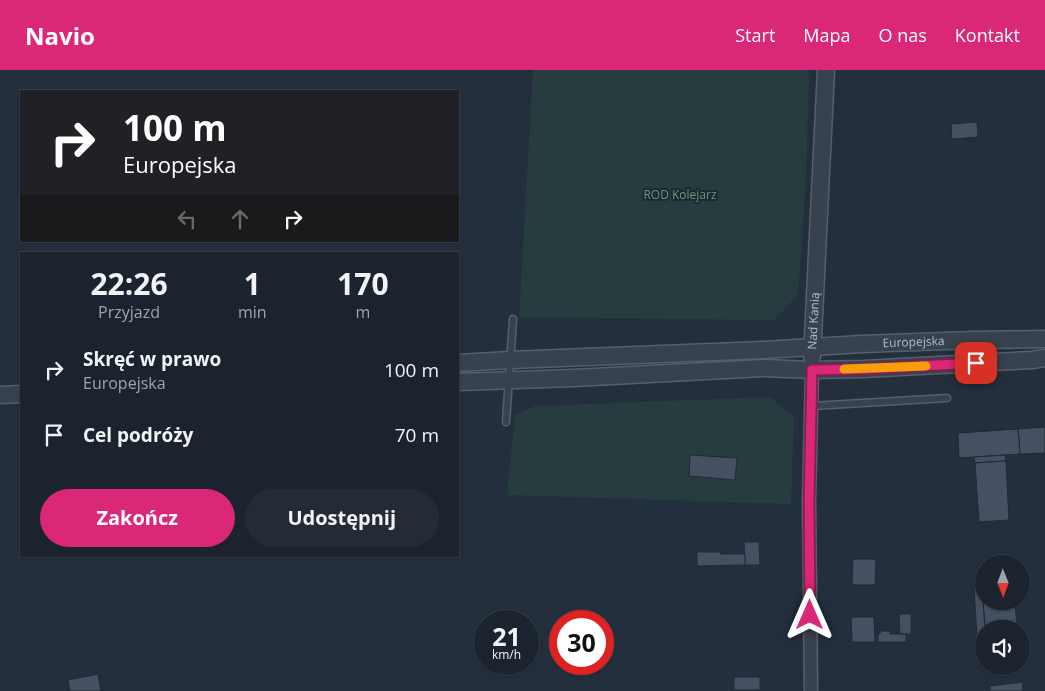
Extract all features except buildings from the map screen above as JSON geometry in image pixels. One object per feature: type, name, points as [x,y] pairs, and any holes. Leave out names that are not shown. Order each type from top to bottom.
[{"type":"street","name":"Nad Kanią","points":[[811,691],[809,501],[812,370],[826,70]]},
{"type":"street","name":"Europejska","points":[[459,364],[813,346],[1045,339]]},
{"type":"street","name":"Europejska","points":[[459,382],[764,368],[812,370],[864,369],[1045,358]]},
{"type":"street","points":[[0,395],[20,394]]},
{"type":"lane","points":[[506,422],[513,319]]},
{"type":"lane","points":[[812,406],[948,398]]},
{"type":"green space","name":"ROD Kolejarz","points":[[533,70],[809,70],[806,180],[798,295],[774,320],[519,317]]},
{"type":"green space","points":[[770,397],[794,417],[791,504],[507,495],[515,415],[535,406]]},
{"type":"slow traffic","points":[[844,369],[926,366]]},
{"type":"route","points":[[810,615],[809,501],[812,370],[976,363]]}]
